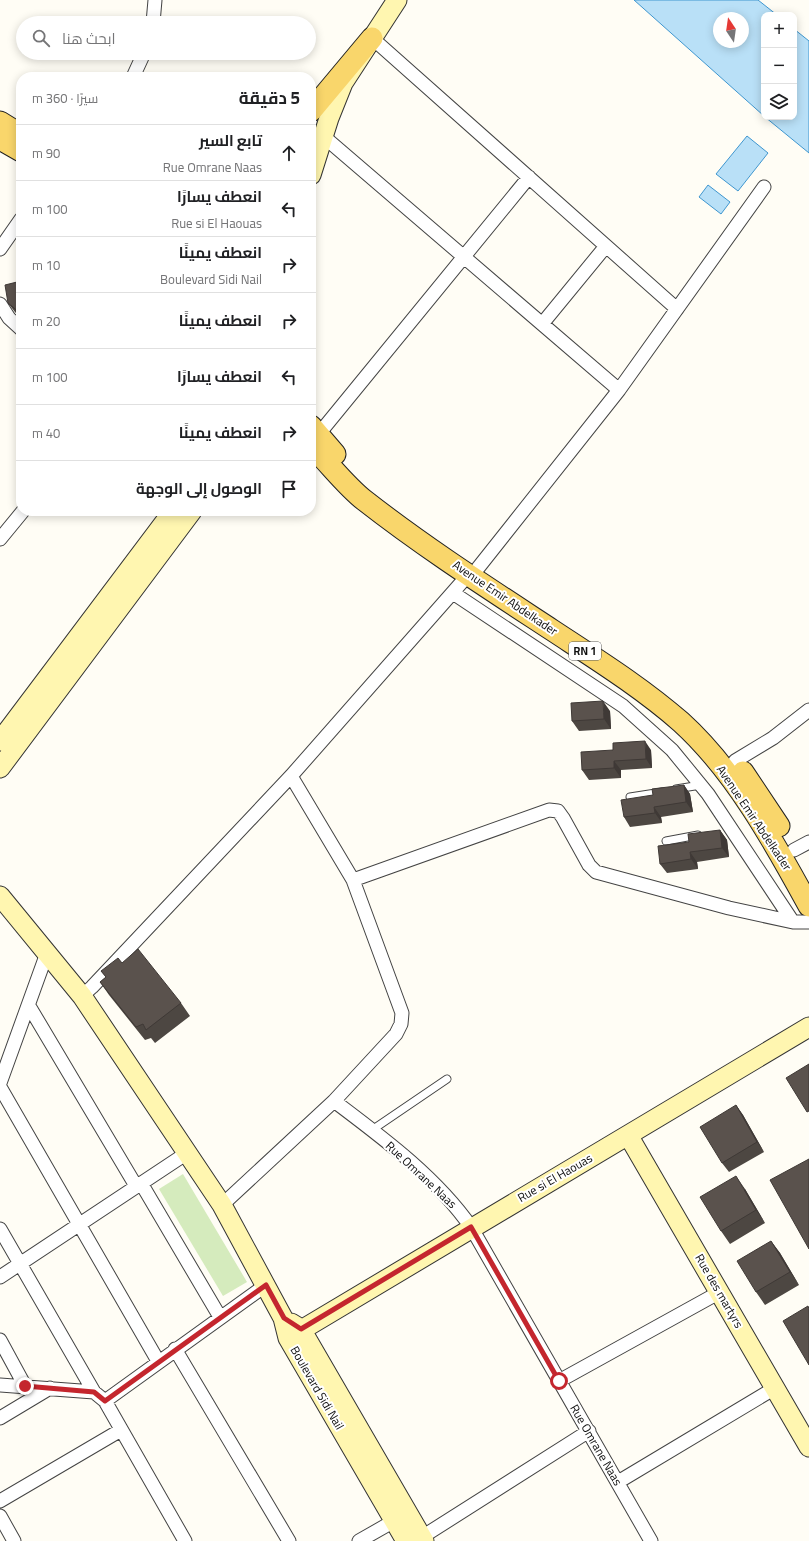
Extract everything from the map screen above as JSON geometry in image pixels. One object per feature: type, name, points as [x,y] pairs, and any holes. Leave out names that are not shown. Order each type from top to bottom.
[{"type":"main road","points":[[316,159],[343,83],[398,0]]},
{"type":"main road","points":[[316,105],[372,38]]},
{"type":"main road","points":[[0,122],[16,132]]},
{"type":"main road","points":[[0,139],[16,148]]},
{"type":"main road","name":"Avenue Emir Abdelkader","points":[[316,440],[362,499],[416,539],[572,626],[621,659],[690,712],[735,761],[801,846],[809,877]]},
{"type":"main road","points":[[0,741],[169,516]]},
{"type":"main road","points":[[0,768],[188,516]]},
{"type":"main road","name":"Avenue Emir Abdelkader","points":[[473,571],[614,670],[652,698],[682,724],[724,770],[781,855],[809,906]]},
{"type":"main road","points":[[0,896],[82,996],[222,1205],[266,1285]]},
{"type":"main road","name":"Rue si El Haouas","points":[[295,1333],[809,1027]]},
{"type":"main road","name":"Rue des martyrs","points":[[628,1135],[809,1447]]},
{"type":"main road","name":"Boulevard Sidi Nail","points":[[266,1285],[284,1318],[295,1333],[417,1540]]},
{"type":"main road","name":"Boulevard Sidi Nail","points":[[295,1333],[394,1520],[417,1540]]},
{"type":"street","points":[[154,16],[155,0]]},
{"type":"street","points":[[372,38],[677,309]]},
{"type":"street","points":[[135,72],[141,60]]},
{"type":"street","points":[[323,136],[619,390]]},
{"type":"street","points":[[316,432],[529,177]]},
{"type":"street","points":[[82,996],[291,776],[473,571],[619,390],[764,187]]},
{"type":"street","points":[[0,248],[16,226]]},
{"type":"street","points":[[542,324],[606,246]]},
{"type":"street","points":[[0,304],[9,318],[16,324]]},
{"type":"street","points":[[0,539],[19,516]]},
{"type":"street","points":[[453,594],[623,706],[672,750],[702,785],[728,830],[793,922]]},
{"type":"street","points":[[735,761],[773,738],[809,710]]},
{"type":"street","points":[[222,1205],[334,1101],[392,1040],[401,1024],[402,1013],[353,880],[291,776]]},
{"type":"street","points":[[353,880],[549,810],[558,812],[564,818],[589,865],[596,872],[729,908],[793,922],[809,922]]},
{"type":"street","points":[[0,1083],[47,953]]},
{"type":"street","points":[[29,1006],[220,1317]]},
{"type":"street","points":[[0,1087],[78,1225],[158,1361]]},
{"type":"street","name":"Rue Omrane Naas","points":[[334,1101],[372,1130],[441,1190],[455,1205],[471,1227],[651,1541]]},
{"type":"street","points":[[0,1277],[187,1153]]},
{"type":"street","points":[[0,1229],[94,1392],[105,1401],[185,1541]]},
{"type":"street","points":[[105,1401],[158,1361],[266,1285]]},
{"type":"street","points":[[559,1381],[720,1292]]},
{"type":"street","points":[[0,1340],[25,1386]]},
{"type":"street","points":[[175,1349],[289,1541]]},
{"type":"street","points":[[0,1385],[94,1392]]},
{"type":"street","points":[[0,1418],[50,1388]]},
{"type":"street","points":[[618,1482],[775,1388]]},
{"type":"street","points":[[0,1501],[121,1430]]},
{"type":"street","points":[[417,1540],[589,1432]]},
{"type":"street","points":[[0,1516],[14,1541]]},
{"type":"street","points":[[359,1541],[394,1520]]},
{"type":"lane","points":[[630,797],[702,785]]},
{"type":"lane","points":[[666,841],[703,834]]},
{"type":"lane","points":[[372,1130],[447,1079]]},
{"type":"green space","points":[[183,1174],[247,1282],[223,1296],[159,1189]]},
{"type":"water","points":[[634,0],[758,0],[773,12],[761,12],[761,113]]},
{"type":"water","points":[[797,31],[809,41],[809,153],[769,120],[797,120]]},
{"type":"water","points":[[747,136],[768,153],[738,191],[716,174]]},
{"type":"water","points":[[708,185],[730,202],[721,214],[699,197]]},
{"type":"building","points":[[16,282],[16,310],[8,303],[5,285]]},
{"type":"building","points":[[603,701],[604,719],[572,721],[571,703]]},
{"type":"building","points":[[645,741],[646,759],[614,761],[614,768],[582,770],[581,752],[613,750],[613,743]]},
{"type":"building","points":[[684,785],[686,802],[654,807],[655,813],[624,817],[621,800],[653,795],[652,789]]},
{"type":"building","points":[[720,830],[722,848],[690,852],[691,859],[660,864],[658,846],[689,842],[688,834]]},
{"type":"building","points":[[138,949],[181,1003],[146,1030],[143,1024],[136,1027],[100,982],[106,977],[101,971],[118,958],[122,963]]},
{"type":"building","points":[[809,1064],[809,1111],[807,1112],[786,1078]]},
{"type":"building","points":[[736,1105],[757,1142],[722,1163],[700,1127]]},
{"type":"building","points":[[809,1159],[809,1249],[770,1180]]},
{"type":"building","points":[[736,1176],[756,1210],[721,1231],[700,1197]]},
{"type":"building","points":[[771,1241],[790,1272],[756,1292],[737,1261]]},
{"type":"building","points":[[808,1306],[809,1309],[809,1365],[783,1321]]},
{"type":"route","points":[[25,1386],[94,1392],[105,1401],[158,1361],[266,1285],[284,1318],[301,1329],[471,1227],[559,1381]]}]
